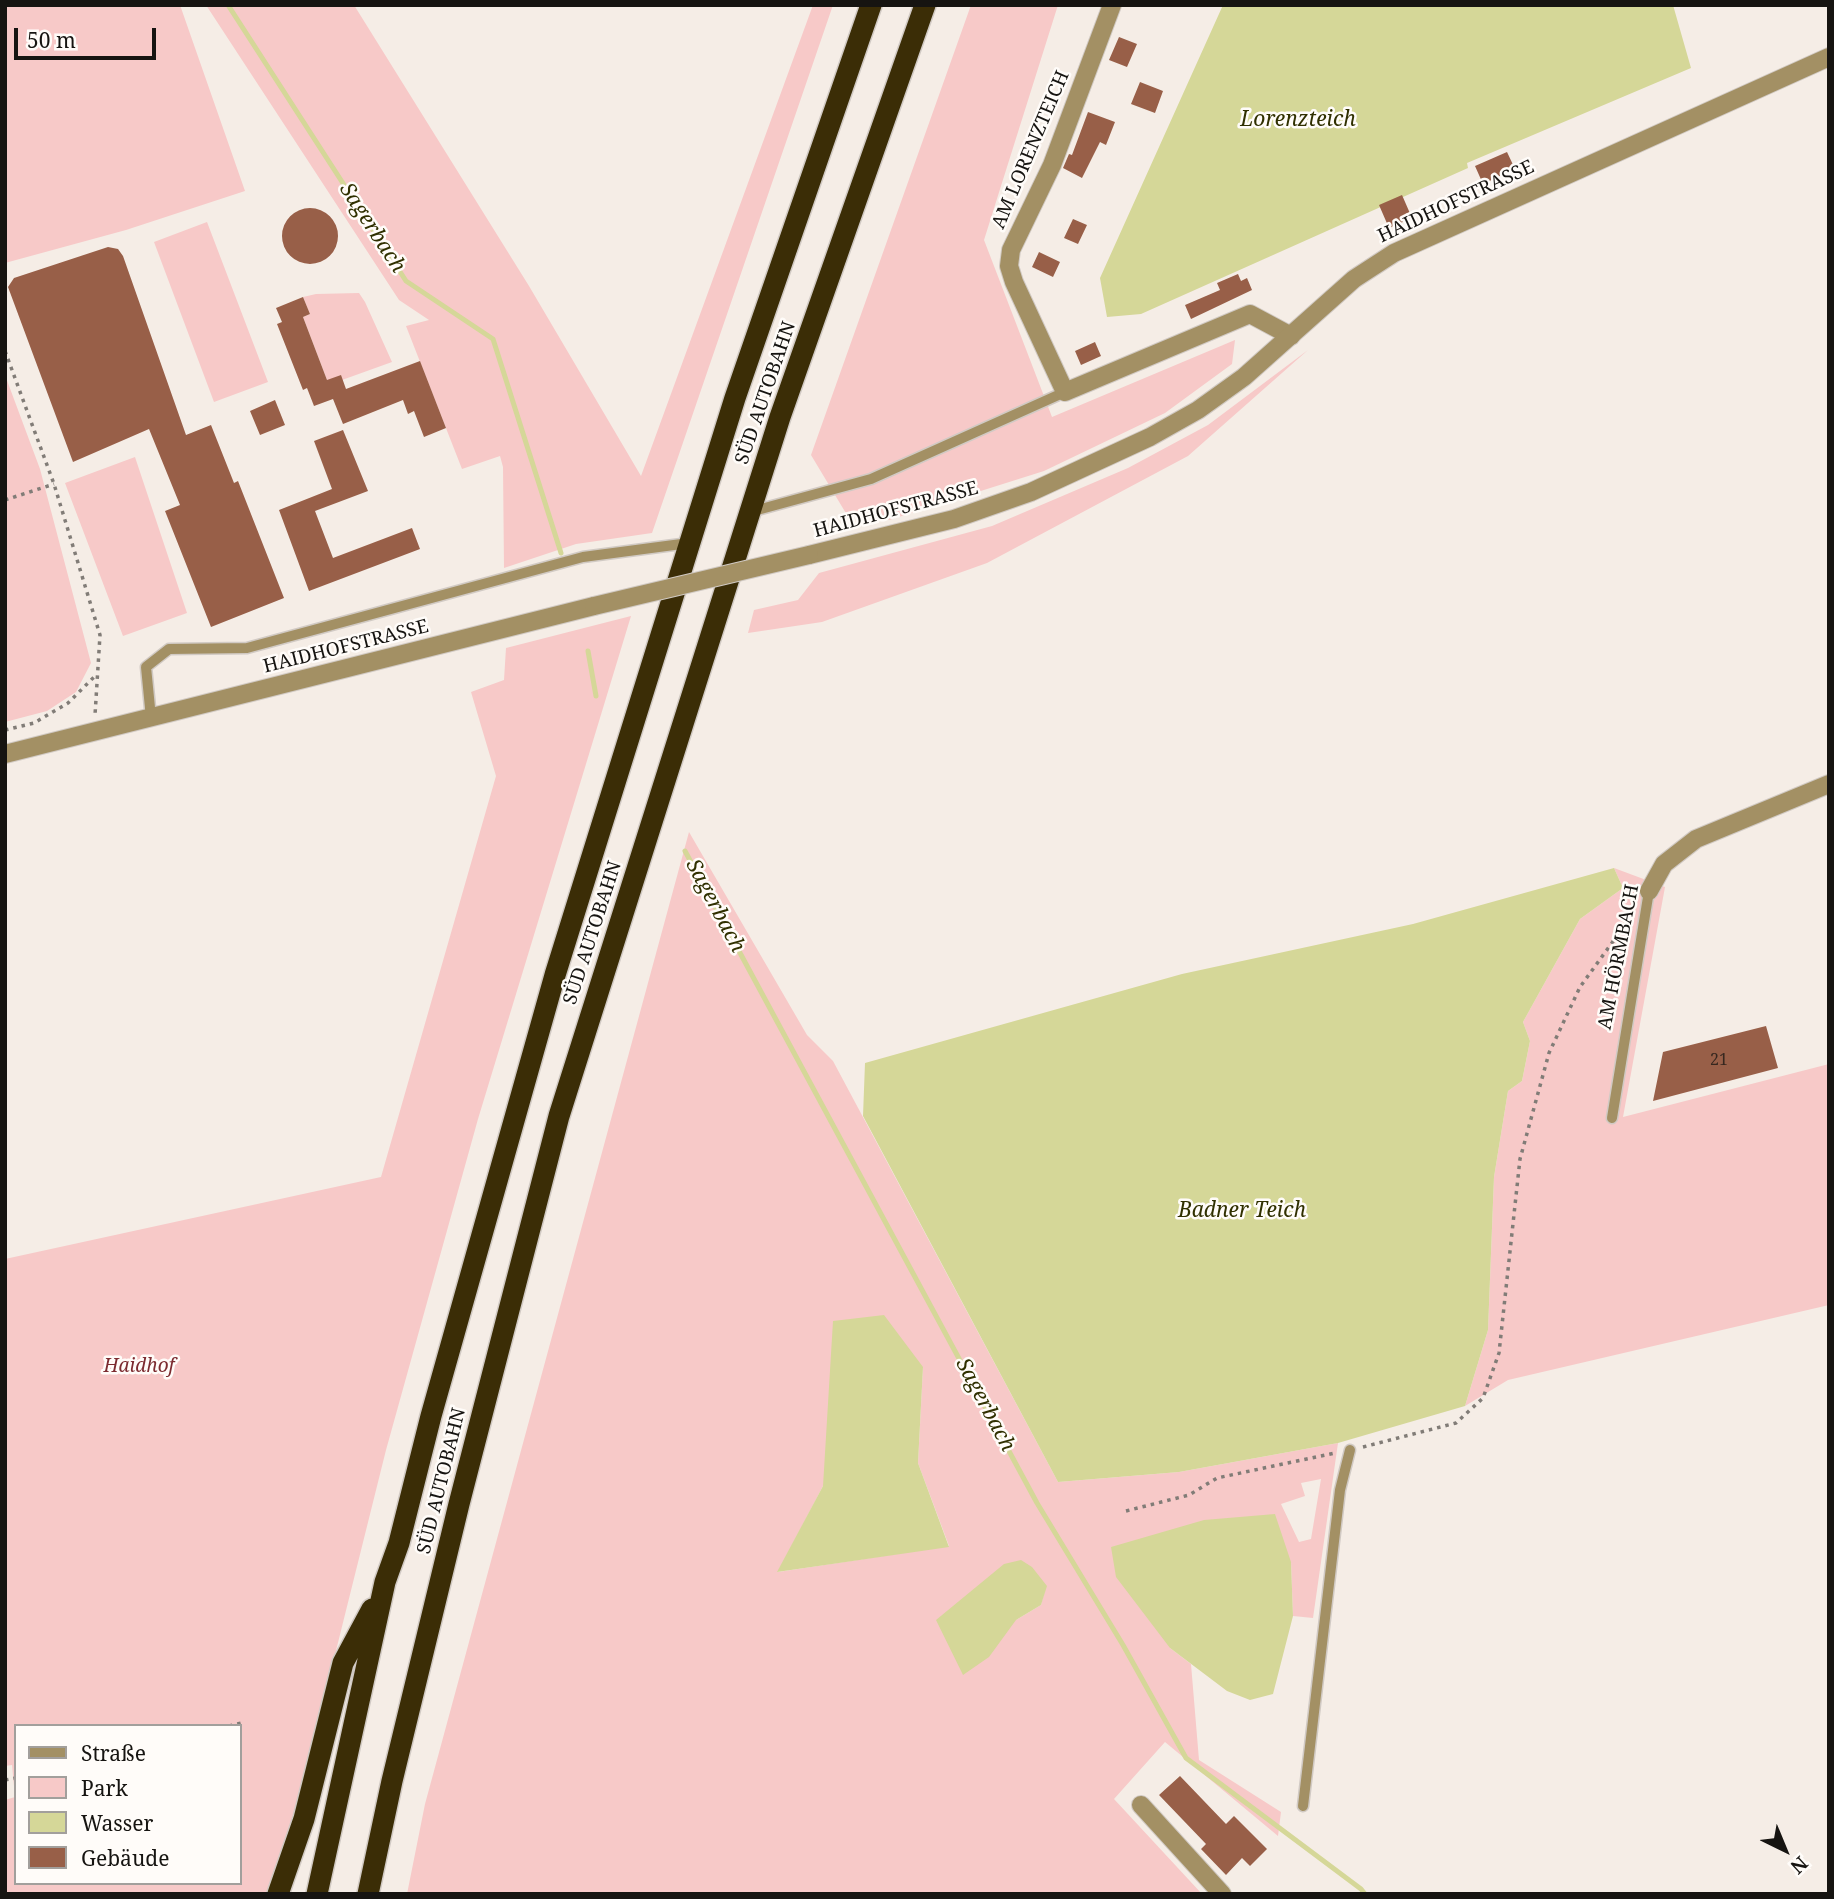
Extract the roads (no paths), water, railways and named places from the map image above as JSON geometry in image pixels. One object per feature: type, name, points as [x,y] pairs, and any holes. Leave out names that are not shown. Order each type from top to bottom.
[{"type":"highway","name":"SÜD AUTOBAHN","points":[[317,1894],[386,1582],[400,1543],[431,1416],[555,975],[735,398],[872,5]]},
{"type":"highway","name":"SÜD AUTOBAHN","points":[[368,1894],[458,1504],[559,1116],[780,417],[925,5]]},
{"type":"highway","points":[[278,1894],[304,1819],[344,1663],[386,1582]]},
{"type":"street","name":"AM LORENZTEICH","points":[[1065,392],[1014,282],[1009,265],[1011,250],[1052,164],[1112,5]]},
{"type":"street","name":"HAIDHOFSTRASSE","points":[[5,754],[954,519],[1031,492],[1150,437],[1198,411],[1244,377],[1354,279],[1394,253],[1829,57]]},
{"type":"street","points":[[1065,392],[1250,314],[1291,336]]},
{"type":"street","name":"AM HÖRMBACH","points":[[1649,891],[1664,864],[1696,839],[1829,784]]},
{"type":"street","points":[[1141,1805],[1222,1894]]},
{"type":"lane","points":[[750,512],[871,479],[1065,392]]},
{"type":"lane","points":[[151,718],[146,667],[169,649],[247,648],[583,557],[689,543]]},
{"type":"lane","name":"AM HÖRMBACH","points":[[1612,1118],[1649,891]]},
{"type":"lane","points":[[1303,1806],[1340,1490],[1350,1450]]},
{"type":"water","name":"Lorenzteich","points":[[1223,5],[1673,5],[1691,68],[1467,163],[1468,168],[1141,314],[1107,317],[1100,278]]},
{"type":"water","name":"Badner Teich","points":[[1614,868],[1623,888],[1580,919],[1523,1022],[1530,1041],[1522,1081],[1508,1091],[1494,1177],[1488,1330],[1465,1406],[1338,1443],[1179,1472],[1058,1482],[863,1116],[865,1063],[1182,974],[1413,924]]},
{"type":"water","points":[[884,1315],[923,1367],[918,1463],[949,1547],[777,1572],[823,1486],[833,1321]]},
{"type":"water","points":[[1275,1514],[1291,1562],[1293,1616],[1273,1694],[1250,1700],[1227,1691],[1170,1648],[1116,1577],[1111,1547],[1204,1520]]},
{"type":"water","points":[[1021,1560],[1032,1567],[1047,1586],[1041,1605],[1016,1620],[989,1657],[963,1675],[936,1620],[1004,1564]]},
{"type":"waterway","name":"Sagerbach","points":[[228,5],[406,281],[493,339],[561,553]]},
{"type":"waterway","name":"Sagerbach","points":[[588,651],[596,696]]},
{"type":"waterway","name":"Sagerbach","points":[[685,851],[1037,1503],[1123,1645],[1186,1758],[1365,1894]]},
{"type":"park label","name":"Haidhof","points":[[139,1367]]}]
